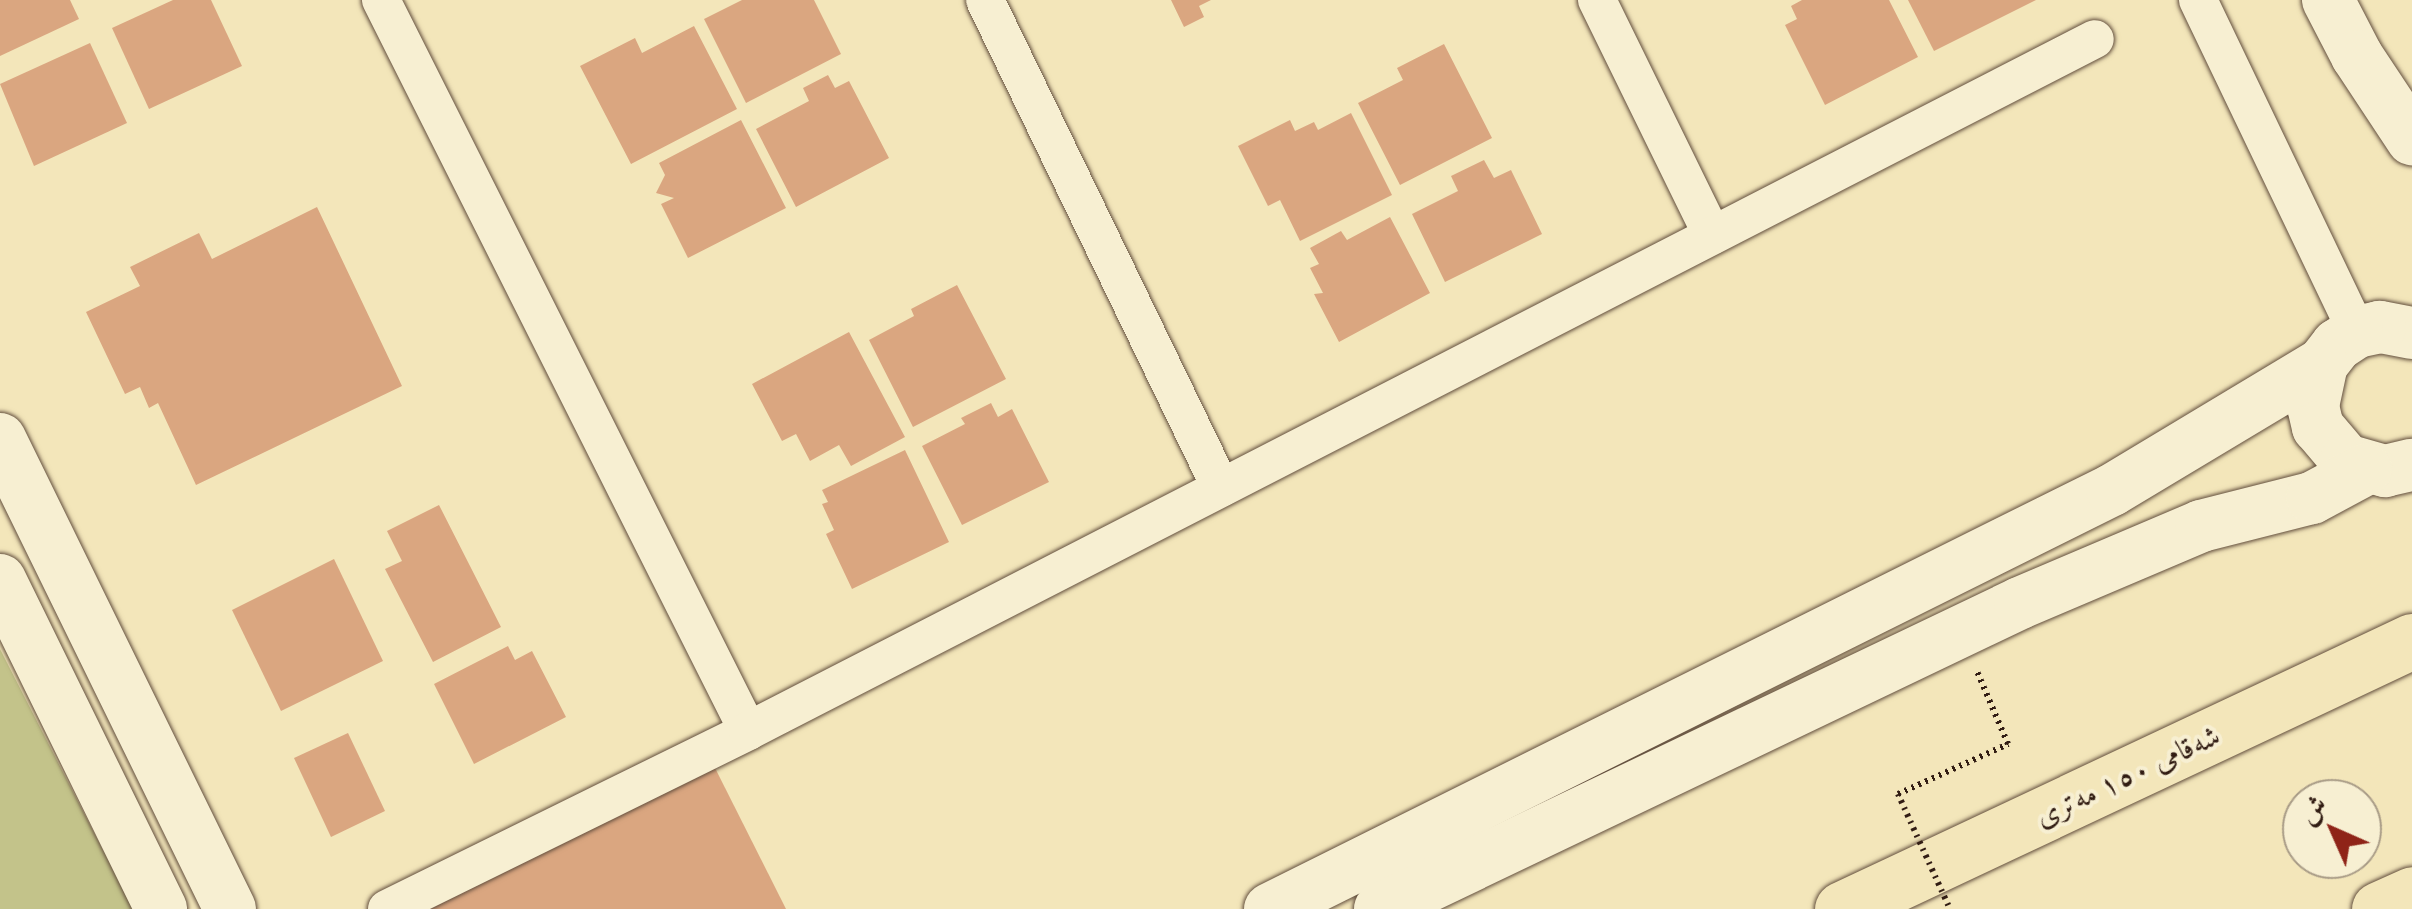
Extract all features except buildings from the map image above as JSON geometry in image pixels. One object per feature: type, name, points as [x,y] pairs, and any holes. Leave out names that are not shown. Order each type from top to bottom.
[{"type":"highway","name":"شەقامی ١٥٠ مەتری","points":[[1842,909],[2412,641]]},
{"type":"highway","points":[[2380,909],[2412,894]]},
{"type":"street","points":[[381,0],[748,731]]},
{"type":"street","points":[[985,0],[1220,488]]},
{"type":"street","points":[[1597,0],[1712,235]]},
{"type":"street","points":[[2198,0],[2340,348],[2313,406],[2318,427],[2346,460],[2389,467]]},
{"type":"street","points":[[2328,0],[2372,82],[2412,139]]},
{"type":"street","points":[[387,909],[748,731],[2095,38]]},
{"type":"street","points":[[1270,909],[2058,517],[2380,327],[2412,333]]},
{"type":"street","points":[[0,439],[230,909]]},
{"type":"street","points":[[1380,909],[2034,596],[2201,526],[2312,498],[2389,467]]},
{"type":"street","points":[[0,580],[161,909]]},
{"type":"path","points":[[1950,909],[1898,794],[1984,755]]},
{"type":"green space","points":[[0,649],[133,909],[0,909]]}]
